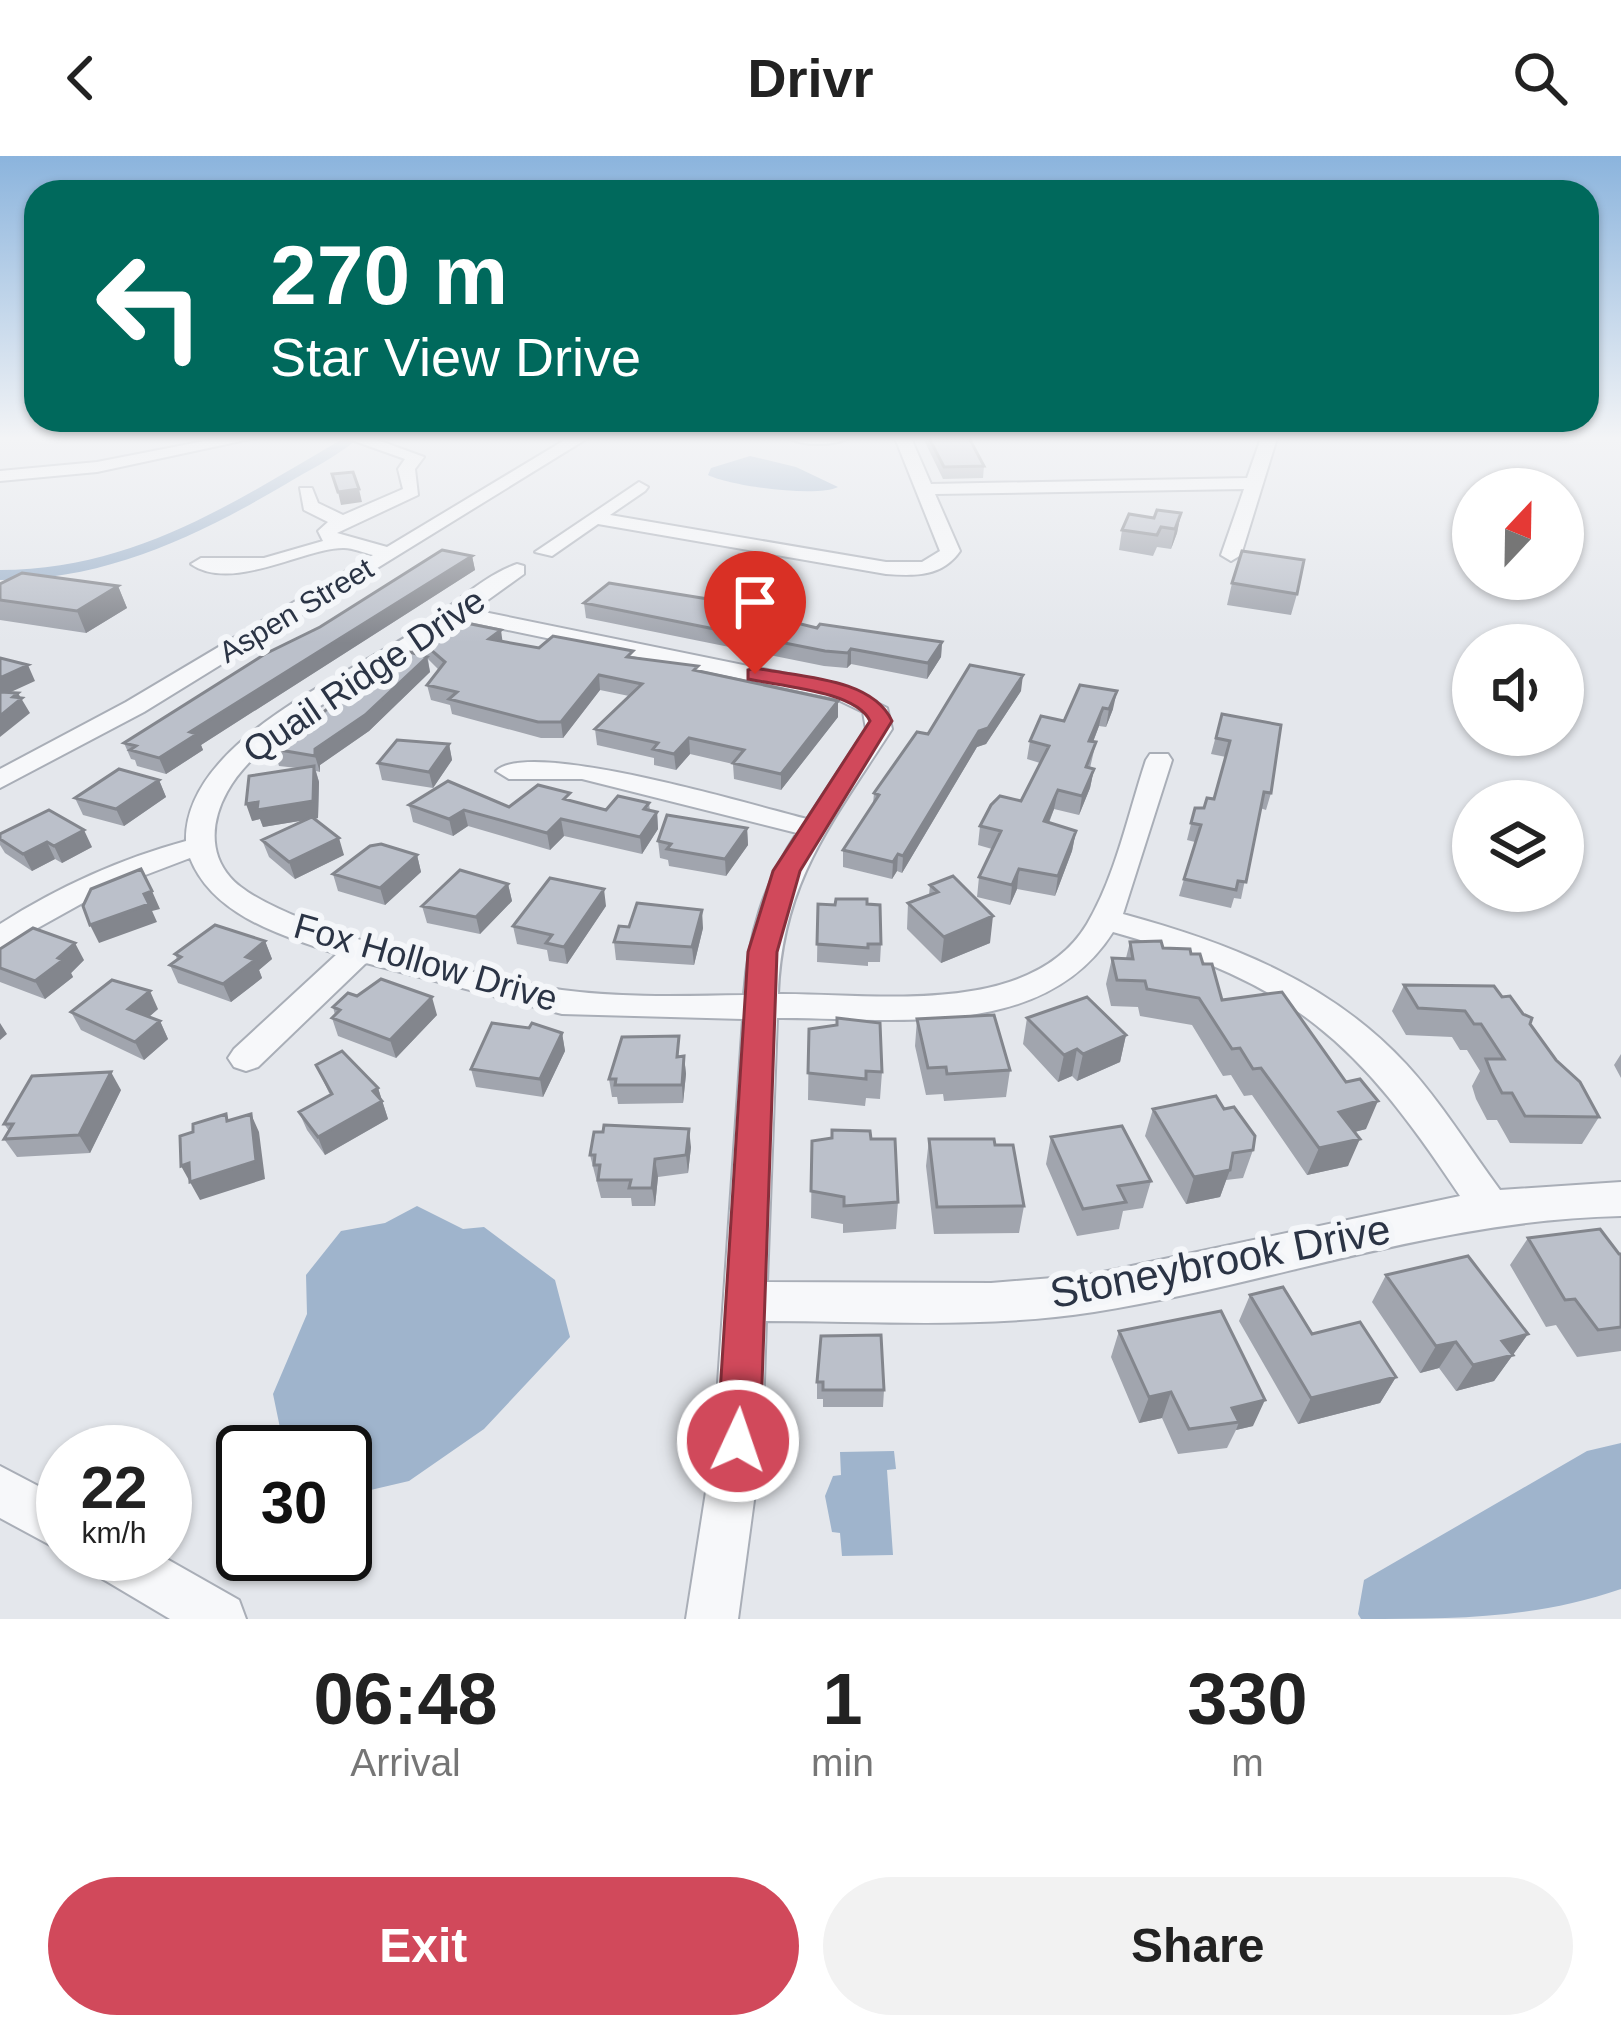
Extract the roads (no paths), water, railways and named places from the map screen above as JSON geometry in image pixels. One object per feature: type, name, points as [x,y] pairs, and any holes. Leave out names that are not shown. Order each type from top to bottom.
[{"type":"street","points":[[310,506],[340,532],[389,553]]},
{"type":"street","points":[[201,564],[265,564],[390,506]]},
{"type":"street","name":"Aspen Street","points":[[0,798],[135,707],[467,506]]},
{"type":"street","points":[[545,552],[611,506]]},
{"type":"street","points":[[594,518],[886,568],[938,564],[950,551],[931,506]]},
{"type":"street","points":[[1232,555],[1248,506]]},
{"type":"street","name":"Quail Ridge Drive","points":[[200,846],[204,808],[213,789],[244,754],[517,570]]},
{"type":"street","points":[[456,613],[886,705],[879,729],[811,828],[773,906],[758,1006],[734,1498],[712,1619]]},
{"type":"street","name":"Aspen Street","points":[[0,780],[135,707]]},
{"type":"street","points":[[1159,760],[1106,920],[1235,959],[1291,987],[1339,1020],[1396,1076],[1490,1207]]},
{"type":"street","points":[[509,771],[582,771],[811,828]]},
{"type":"street","points":[[0,939],[109,874],[200,846]]},
{"type":"street","name":"Fox Hollow Drive","points":[[200,846],[214,878],[248,907],[476,983],[564,1002],[758,1006],[949,1005],[986,1000],[1047,980],[1070,965],[1090,947],[1106,920]]},
{"type":"street","points":[[246,1058],[363,948]]},
{"type":"street","name":"Stoneybrook Drive","points":[[745,1301],[1062,1297],[1134,1287],[1490,1207],[1621,1199]]},
{"type":"street","points":[[0,1490],[36,1511]]},
{"type":"street","points":[[155,1581],[220,1619]]},
{"type":"water","points":[[417,1206],[463,1229],[484,1227],[555,1280],[570,1337],[484,1429],[409,1481],[372,1490],[372,1425],[279,1425],[273,1394],[307,1314],[306,1275],[341,1231],[385,1223]]},
{"type":"water","points":[[1621,1443],[1621,1589],[1525,1612],[1361,1619],[1364,1580],[1587,1451]]},
{"type":"water","points":[[894,1451],[896,1469],[887,1470],[893,1555],[842,1556],[840,1533],[832,1532],[825,1496],[833,1476],[841,1475],[840,1452]]},
{"type":"waterway","points":[[0,575],[46,575],[92,567],[183,534],[235,506]]}]
